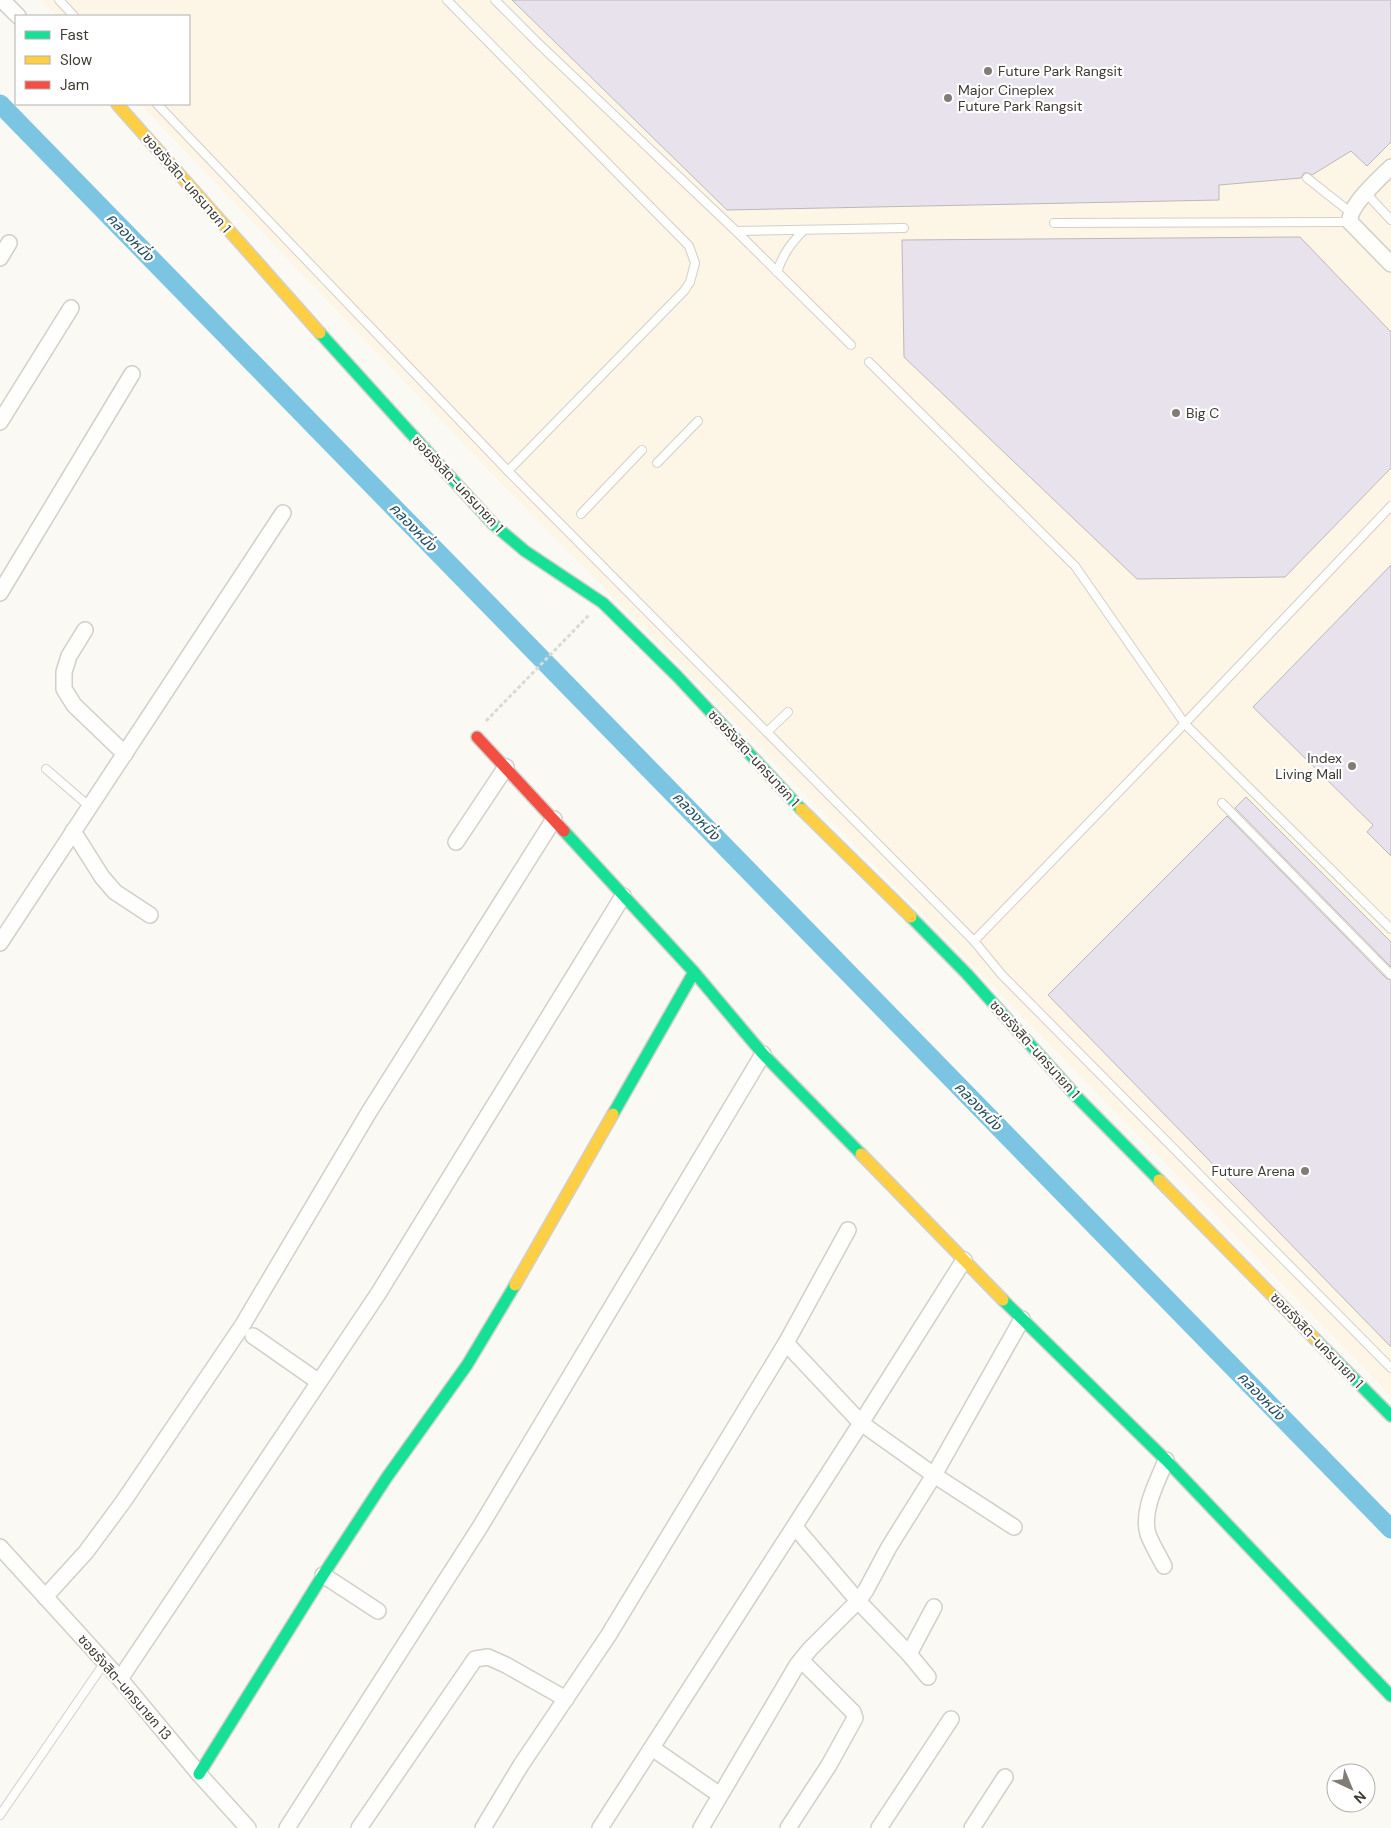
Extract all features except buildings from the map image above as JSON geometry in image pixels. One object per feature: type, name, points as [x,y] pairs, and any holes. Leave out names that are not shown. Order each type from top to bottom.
[{"type":"street","points":[[2,0],[17,15]]},
{"type":"street","name":"ซอยรังสิต-นครนายก 1","points":[[118,105],[382,403],[493,524],[525,551],[603,603],[678,676],[796,804],[883,888],[967,974],[1078,1098],[1391,1416]]},
{"type":"street","points":[[1391,167],[1366,193],[1350,217],[1391,264]]},
{"type":"street","points":[[0,258],[9,243]]},
{"type":"street","points":[[0,422],[71,308]]},
{"type":"street","points":[[0,593],[132,374]]},
{"type":"street","points":[[0,943],[283,513]]},
{"type":"street","points":[[85,630],[70,656],[64,672],[64,688],[74,705],[125,754]]},
{"type":"street","points":[[477,737],[694,972],[763,1054],[1022,1319],[1166,1460],[1391,1696]]},
{"type":"street","points":[[456,842],[506,767]]},
{"type":"street","points":[[45,1598],[86,1552],[123,1502],[242,1326],[369,1112],[554,819]]},
{"type":"street","points":[[73,831],[102,877],[115,892],[150,915]]},
{"type":"street","points":[[120,1679],[383,1285],[623,896]]},
{"type":"street","points":[[199,1774],[323,1575],[387,1477],[467,1365],[530,1260],[694,972]]},
{"type":"street","points":[[287,1828],[480,1527],[763,1054]]},
{"type":"street","points":[[483,1828],[521,1765],[608,1636],[786,1343],[848,1230]]},
{"type":"street","points":[[600,1828],[795,1527],[964,1260]]},
{"type":"street","points":[[701,1828],[801,1660],[858,1601],[866,1590],[889,1548],[934,1475],[1022,1319]]},
{"type":"street","points":[[253,1336],[319,1382]]},
{"type":"street","points":[[786,1343],[861,1423],[934,1475],[1014,1527]]},
{"type":"street","points":[[1164,1566],[1148,1533],[1147,1515],[1166,1460]]},
{"type":"street","points":[[795,1527],[858,1601],[909,1654],[928,1677]]},
{"type":"street","name":"ซอยรังสิต-นครนายก 13","points":[[0,1546],[120,1679],[199,1774],[248,1828]]},
{"type":"street","points":[[323,1575],[378,1610]]},
{"type":"street","points":[[909,1654],[934,1607]]},
{"type":"street","points":[[359,1828],[475,1659],[488,1657],[566,1699]]},
{"type":"street","points":[[788,1828],[829,1765],[855,1718],[853,1712],[801,1660]]},
{"type":"street","points":[[879,1828],[951,1718]]},
{"type":"street","points":[[652,1748],[720,1795]]},
{"type":"street","points":[[972,1828],[1005,1777]]},
{"type":"lane","points":[[59,0],[73,15]]},
{"type":"lane","points":[[447,0],[689,246],[695,263],[690,282],[684,291],[508,471]]},
{"type":"lane","points":[[495,0],[736,231],[851,345]]},
{"type":"lane","points":[[158,105],[508,471],[974,941],[1002,975],[1391,1368]]},
{"type":"lane","points":[[1307,178],[1350,217]]},
{"type":"lane","points":[[1366,193],[1391,220]]},
{"type":"lane","points":[[1054,222],[1350,217]]},
{"type":"lane","points":[[736,231],[904,228]]},
{"type":"lane","points":[[777,272],[783,254],[790,243],[804,230]]},
{"type":"lane","points":[[869,362],[1075,566],[1185,724],[1391,929]]},
{"type":"lane","points":[[657,463],[698,421]]},
{"type":"lane","points":[[581,514],[642,450]]},
{"type":"lane","points":[[974,941],[1185,724],[1391,506]]},
{"type":"lane","points":[[767,732],[788,712]]},
{"type":"lane","points":[[46,769],[90,807]]},
{"type":"lane","points":[[1222,803],[1391,975]]},
{"type":"lane","points":[[0,1815],[105,1662]]},
{"type":"path","points":[[487,719],[588,616]]},
{"type":"shaded area","points":[[41,0],[1391,0],[1391,1396],[500,482],[141,105],[190,105],[190,15],[56,15]]},
{"type":"waterway","name":"คลองหนึ่ง","points":[[0,104],[1391,1529]]},
{"type":"traffic: fast","points":[[320,333],[493,524],[525,551],[603,603],[677,676],[801,809]]},
{"type":"traffic: fast","points":[[564,831],[694,972],[763,1054],[861,1154]]},
{"type":"traffic: fast","points":[[911,917],[967,974],[1078,1098],[1159,1180]]},
{"type":"traffic: fast","points":[[613,1114],[694,972]]},
{"type":"traffic: fast","points":[[199,1774],[323,1575],[387,1477],[467,1365],[515,1285]]},
{"type":"traffic: fast","points":[[1003,1300],[1166,1460],[1391,1696]]},
{"type":"traffic: fast","points":[[1315,1339],[1391,1416]]},
{"type":"traffic: slow","points":[[118,105],[320,333]]},
{"type":"traffic: slow","points":[[801,809],[911,917]]},
{"type":"traffic: slow","points":[[515,1285],[613,1114]]},
{"type":"traffic: slow","points":[[861,1154],[1003,1300]]},
{"type":"traffic: slow","points":[[1159,1180],[1315,1339]]},
{"type":"traffic: jam","points":[[477,737],[564,831]]},
{"type":"place","name":"Future Park Rangsit","points":[[988,71]]},
{"type":"place","name":"Major Cineplex Future Park Rangsit","points":[[948,98]]},
{"type":"place","name":"Big C","points":[[1176,413]]},
{"type":"place","name":"Index Living Mall","points":[[1352,766]]},
{"type":"place","name":"Future Arena","points":[[1305,1171]]}]
